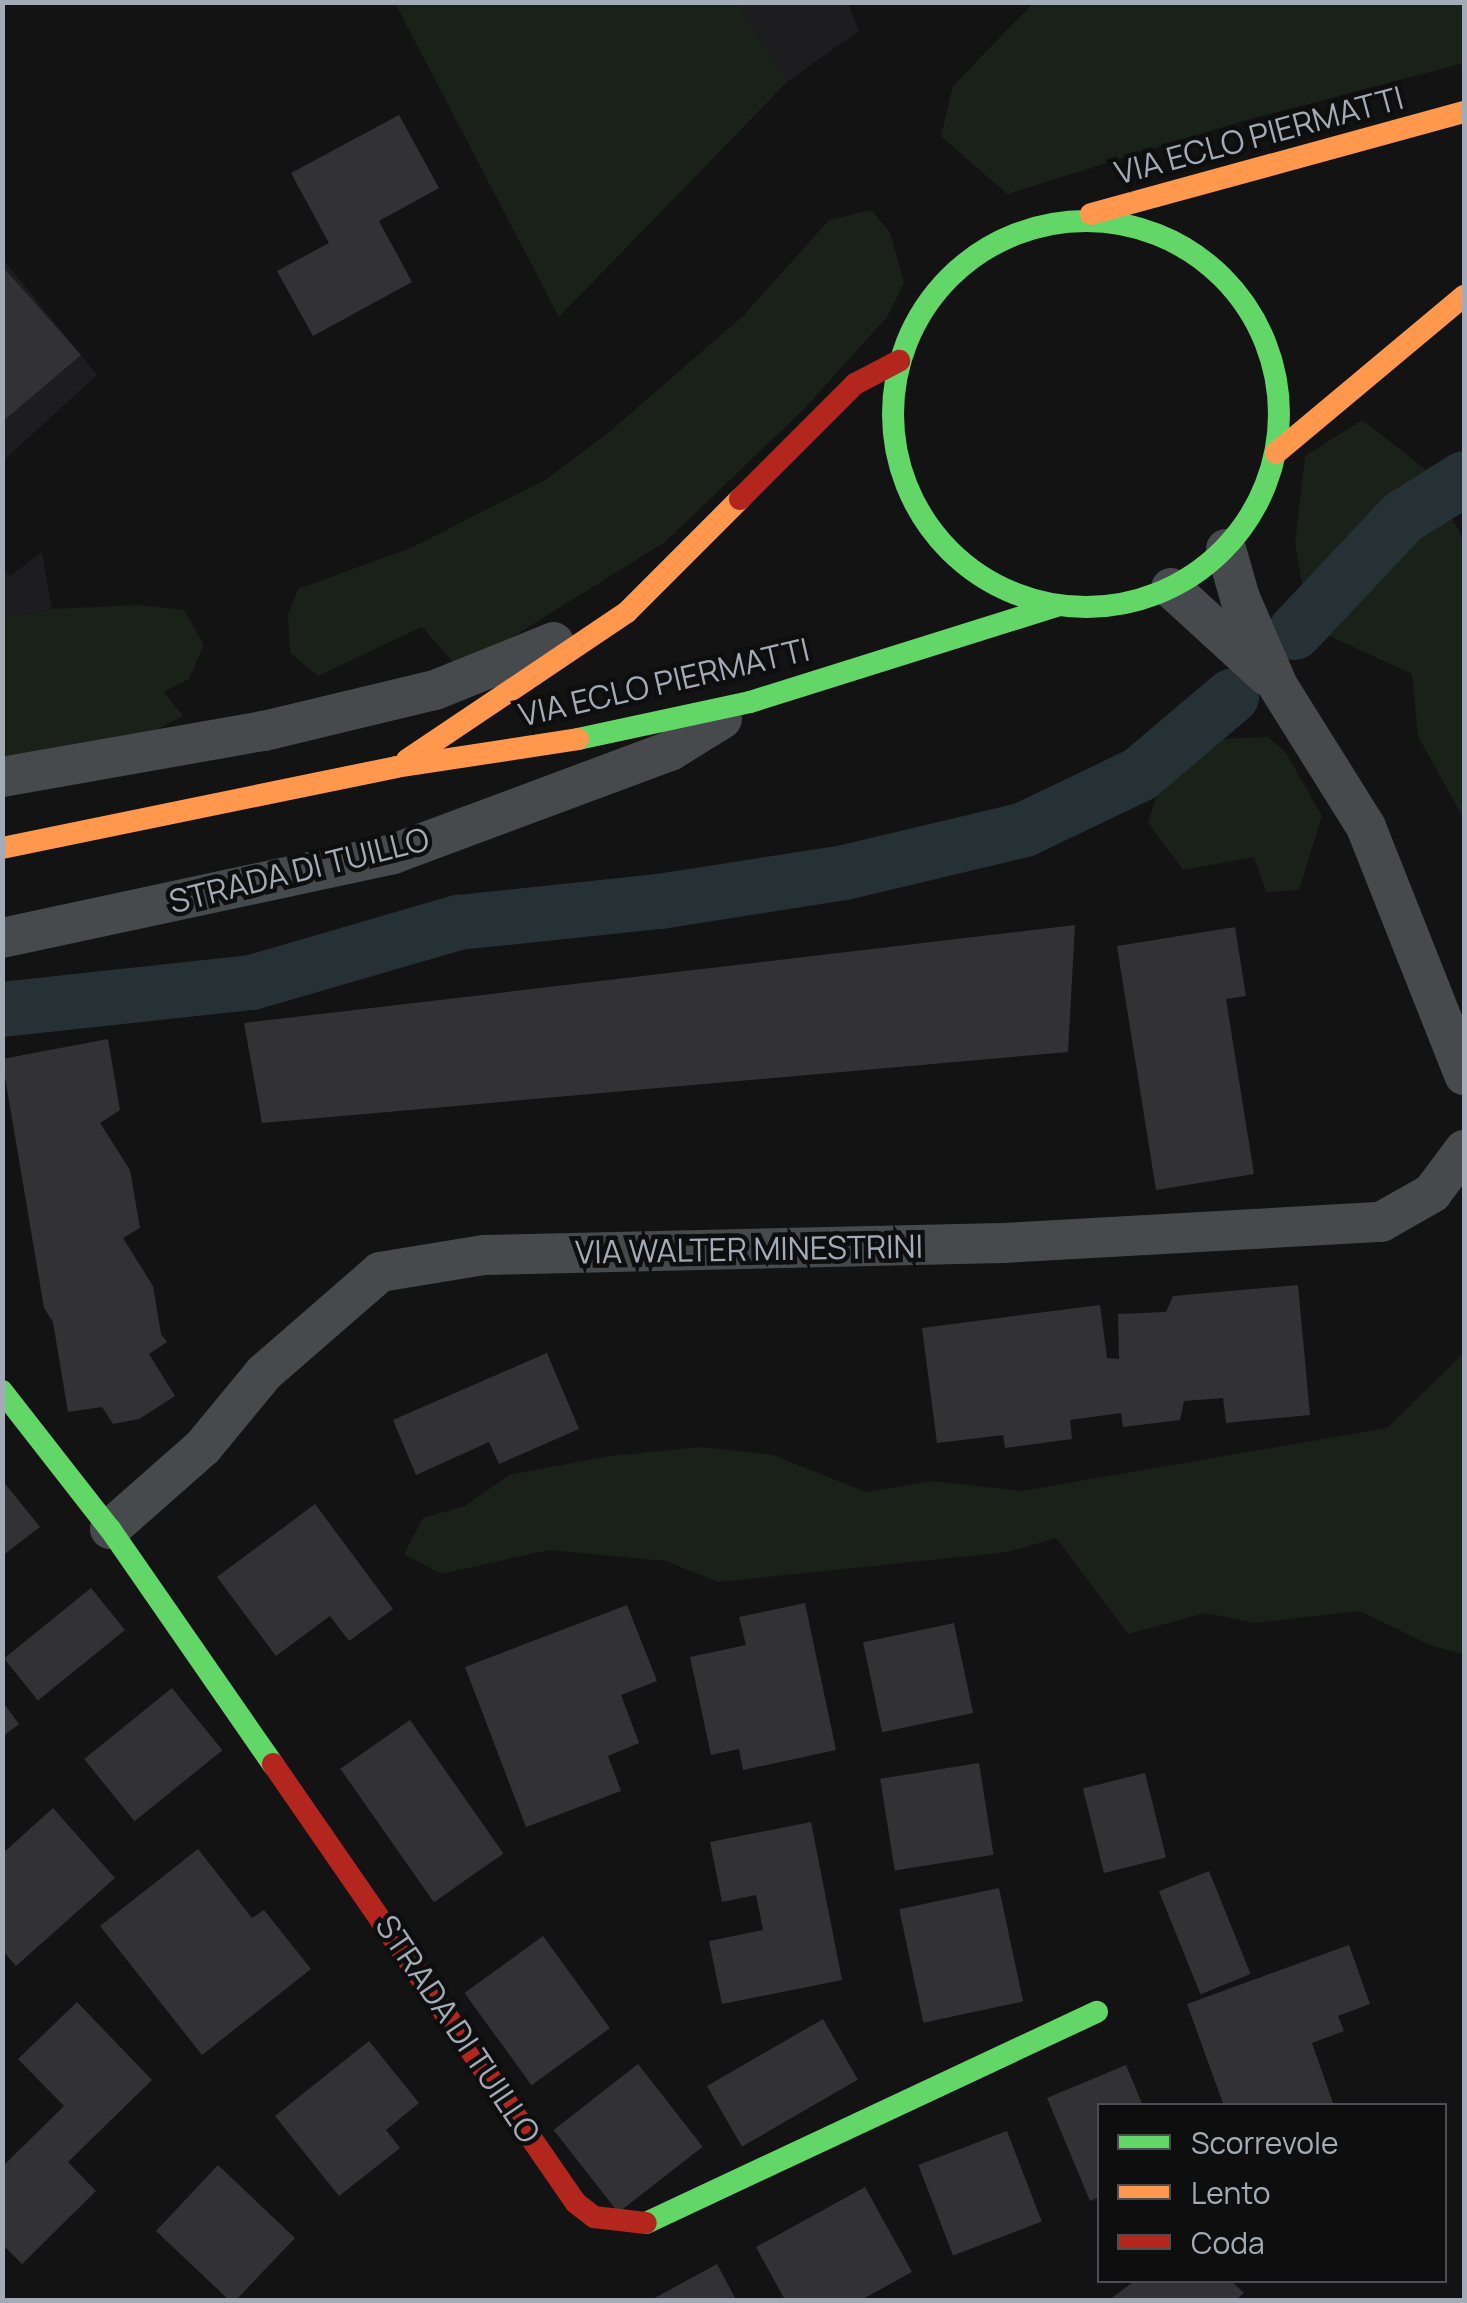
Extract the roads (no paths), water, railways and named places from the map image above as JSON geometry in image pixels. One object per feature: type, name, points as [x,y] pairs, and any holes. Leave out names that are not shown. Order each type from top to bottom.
[{"type":"main road","name":"VIA ECLO PIERMATTI","points":[[1070,220],[1129,224],[1185,246],[1231,284],[1264,335],[1280,393],[1276,453],[1258,504],[1226,549],[1171,588],[1134,602],[1096,608],[1056,606],[994,586],[942,546],[906,490],[891,426],[898,360],[928,301],[954,271],[986,247],[1026,229],[1464,112]]},
{"type":"main road","points":[[1276,453],[1464,296]]},
{"type":"main road","name":"VIA ECLO PIERMATTI","points":[[396,767],[627,612],[854,384],[898,360]]},
{"type":"main road","name":"VIA ECLO PIERMATTI","points":[[2,848],[396,767],[553,745],[750,702],[1056,606]]},
{"type":"main road","name":"STRADA DI TUILLO","points":[[2,1392],[110,1529],[262,1753],[390,1928],[576,2203],[594,2217],[638,2225],[660,2218],[1097,2012]]},
{"type":"street","points":[[1226,549],[1240,598],[1278,686],[1366,827],[1464,1075]]},
{"type":"street","points":[[1171,588],[1278,686]]},
{"type":"street","points":[[2,777],[264,731],[435,690],[627,612]]},
{"type":"street","name":"STRADA DI TUILLO","points":[[2,938],[392,854],[670,751],[750,702]]},
{"type":"street","points":[[1424,967],[1464,981]]},
{"type":"street","name":"VIA WALTER MINESTRINI","points":[[110,1529],[203,1447],[264,1373],[380,1272],[484,1255],[1003,1243],[1381,1222],[1432,1193],[1464,1150]]},
{"type":"waterway","points":[[1294,632],[1402,517],[1464,478]]},
{"type":"waterway","points":[[2,1009],[251,982],[458,922],[659,901],[844,872],[1024,829],[1139,774],[1231,696]]}]
